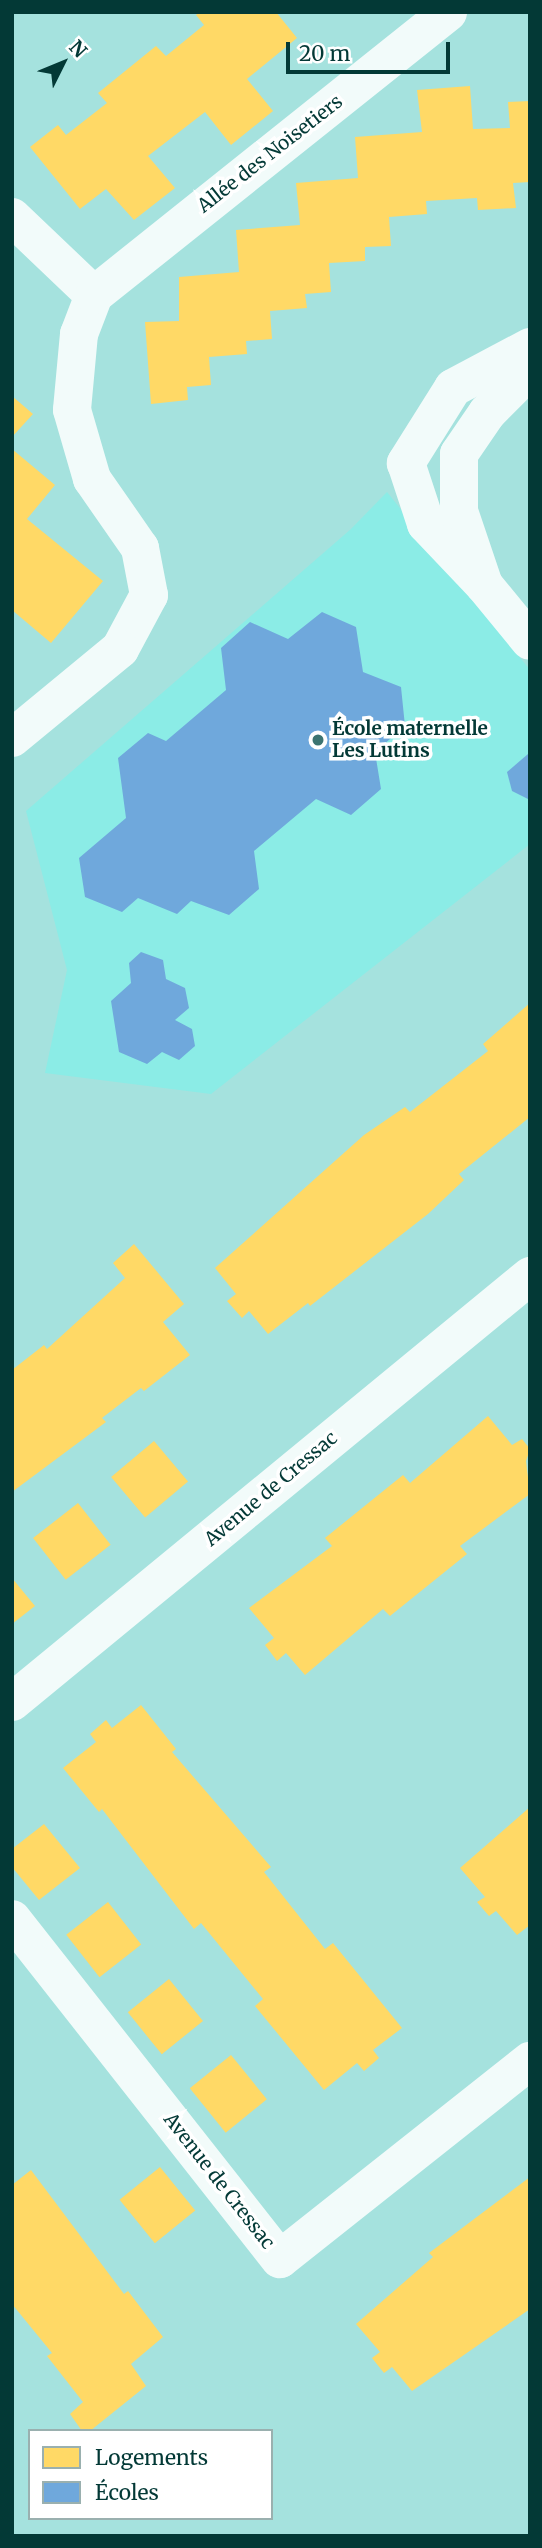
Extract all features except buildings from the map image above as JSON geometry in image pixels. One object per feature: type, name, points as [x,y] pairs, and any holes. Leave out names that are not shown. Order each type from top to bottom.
[{"type":"street","name":"Allée des Noisetiers","points":[[94,295],[448,12]]},
{"type":"street","points":[[12,217],[94,295],[79,334],[72,410],[92,479],[140,548],[149,595],[120,649],[12,738]]},
{"type":"street","points":[[530,347],[453,388],[406,463],[426,524],[484,585],[530,641]]},
{"type":"street","points":[[484,585],[459,511],[459,454],[487,413],[530,370]]},
{"type":"street","name":"Avenue de Cressac","points":[[12,1702],[530,1276]]},
{"type":"street","name":"Avenue de Cressac","points":[[12,1919],[280,2259],[530,2061]]},
{"type":"shaded area","name":"École maternelle Les Lutins","points":[[387,492],[530,670],[530,844],[211,1094],[45,1073],[67,970],[26,811],[351,529]]},
{"type":"place","name":"École maternelle Les Lutins","points":[[318,740]]}]
